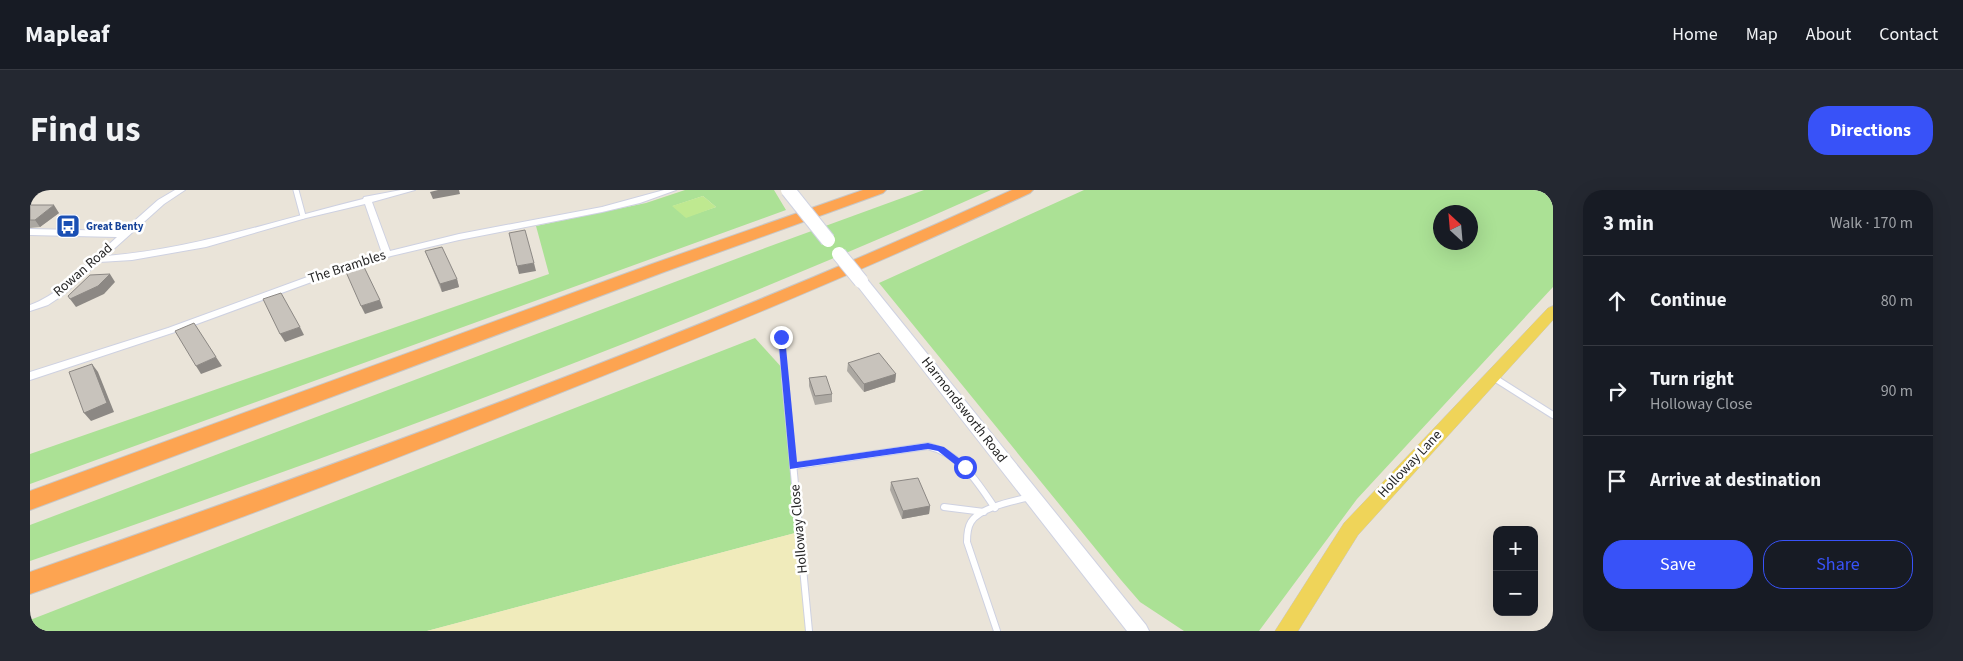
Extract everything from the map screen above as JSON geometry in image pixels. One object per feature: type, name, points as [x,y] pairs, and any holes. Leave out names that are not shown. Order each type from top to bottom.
[{"type":"highway","points":[[30,501],[640,275],[878,190]]},
{"type":"highway","points":[[30,583],[254,503],[585,376],[822,280],[1024,190]]},
{"type":"main road","name":"Holloway Lane","points":[[1286,631],[1351,529],[1553,311]]},
{"type":"street","name":"Rowan Road","points":[[30,308],[60,293],[161,202],[180,190]]},
{"type":"street","points":[[96,260],[132,258],[189,248],[367,199],[411,190]]},
{"type":"street","name":"The Brambles","points":[[30,376],[192,323],[253,299],[387,254],[437,241],[636,202],[672,190]]},
{"type":"street","name":"Harmondsworth Road","points":[[788,190],[1139,631]]},
{"type":"street","points":[[367,199],[387,254]]},
{"type":"street","points":[[30,232],[124,234]]},
{"type":"lane","points":[[296,190],[303,216]]},
{"type":"lane","name":"Holloway Close","points":[[781,337],[809,631]]},
{"type":"lane","points":[[1491,376],[1553,415]]},
{"type":"lane","points":[[793,466],[928,446],[934,447],[947,452],[965,467],[995,508]]},
{"type":"lane","points":[[997,631],[967,542],[971,523],[984,512],[1032,496]]},
{"type":"lane","points":[[944,507],[984,512]]},
{"type":"green space","points":[[685,190],[774,190],[786,210],[30,484],[30,454],[549,274],[536,226],[646,203]],"holes":[[[703,196],[716,207],[686,217],[673,206]]]},
{"type":"green space","points":[[924,190],[991,190],[873,242],[754,291],[515,386],[152,519],[30,561],[30,525]]},
{"type":"green space","points":[[1084,190],[1553,190],[1553,287],[1357,499],[1259,631],[1184,631],[1140,602],[879,283]]},
{"type":"green space","points":[[703,196],[716,207],[686,218],[672,206]]},
{"type":"green space","points":[[755,338],[784,370],[799,532],[427,631],[30,631],[30,620]]},
{"type":"sand","points":[[799,532],[809,631],[427,631]]},
{"type":"building","points":[[30,205],[54,205],[35,220],[30,220]]},
{"type":"building","points":[[525,230],[534,263],[517,266],[509,233]]},
{"type":"building","points":[[442,247],[457,279],[440,284],[425,251]]},
{"type":"building","points":[[364,267],[380,300],[361,306],[346,272]]},
{"type":"building","points":[[110,274],[98,286],[70,299],[68,296],[90,275]]},
{"type":"building","points":[[281,293],[300,327],[280,334],[263,299]]},
{"type":"building","points":[[194,323],[216,357],[196,366],[175,331]]},
{"type":"building","points":[[879,353],[896,374],[864,384],[848,363]]},
{"type":"building","points":[[92,364],[107,403],[84,413],[69,372]]},
{"type":"building","points":[[826,376],[832,394],[815,396],[809,378]]},
{"type":"building","points":[[918,478],[930,506],[903,511],[891,482]]},
{"type":"place","name":"Great Benty","points":[[68,226]]},
{"type":"route","points":[[781,337],[793,466],[928,446],[941,449],[965,467]]}]
